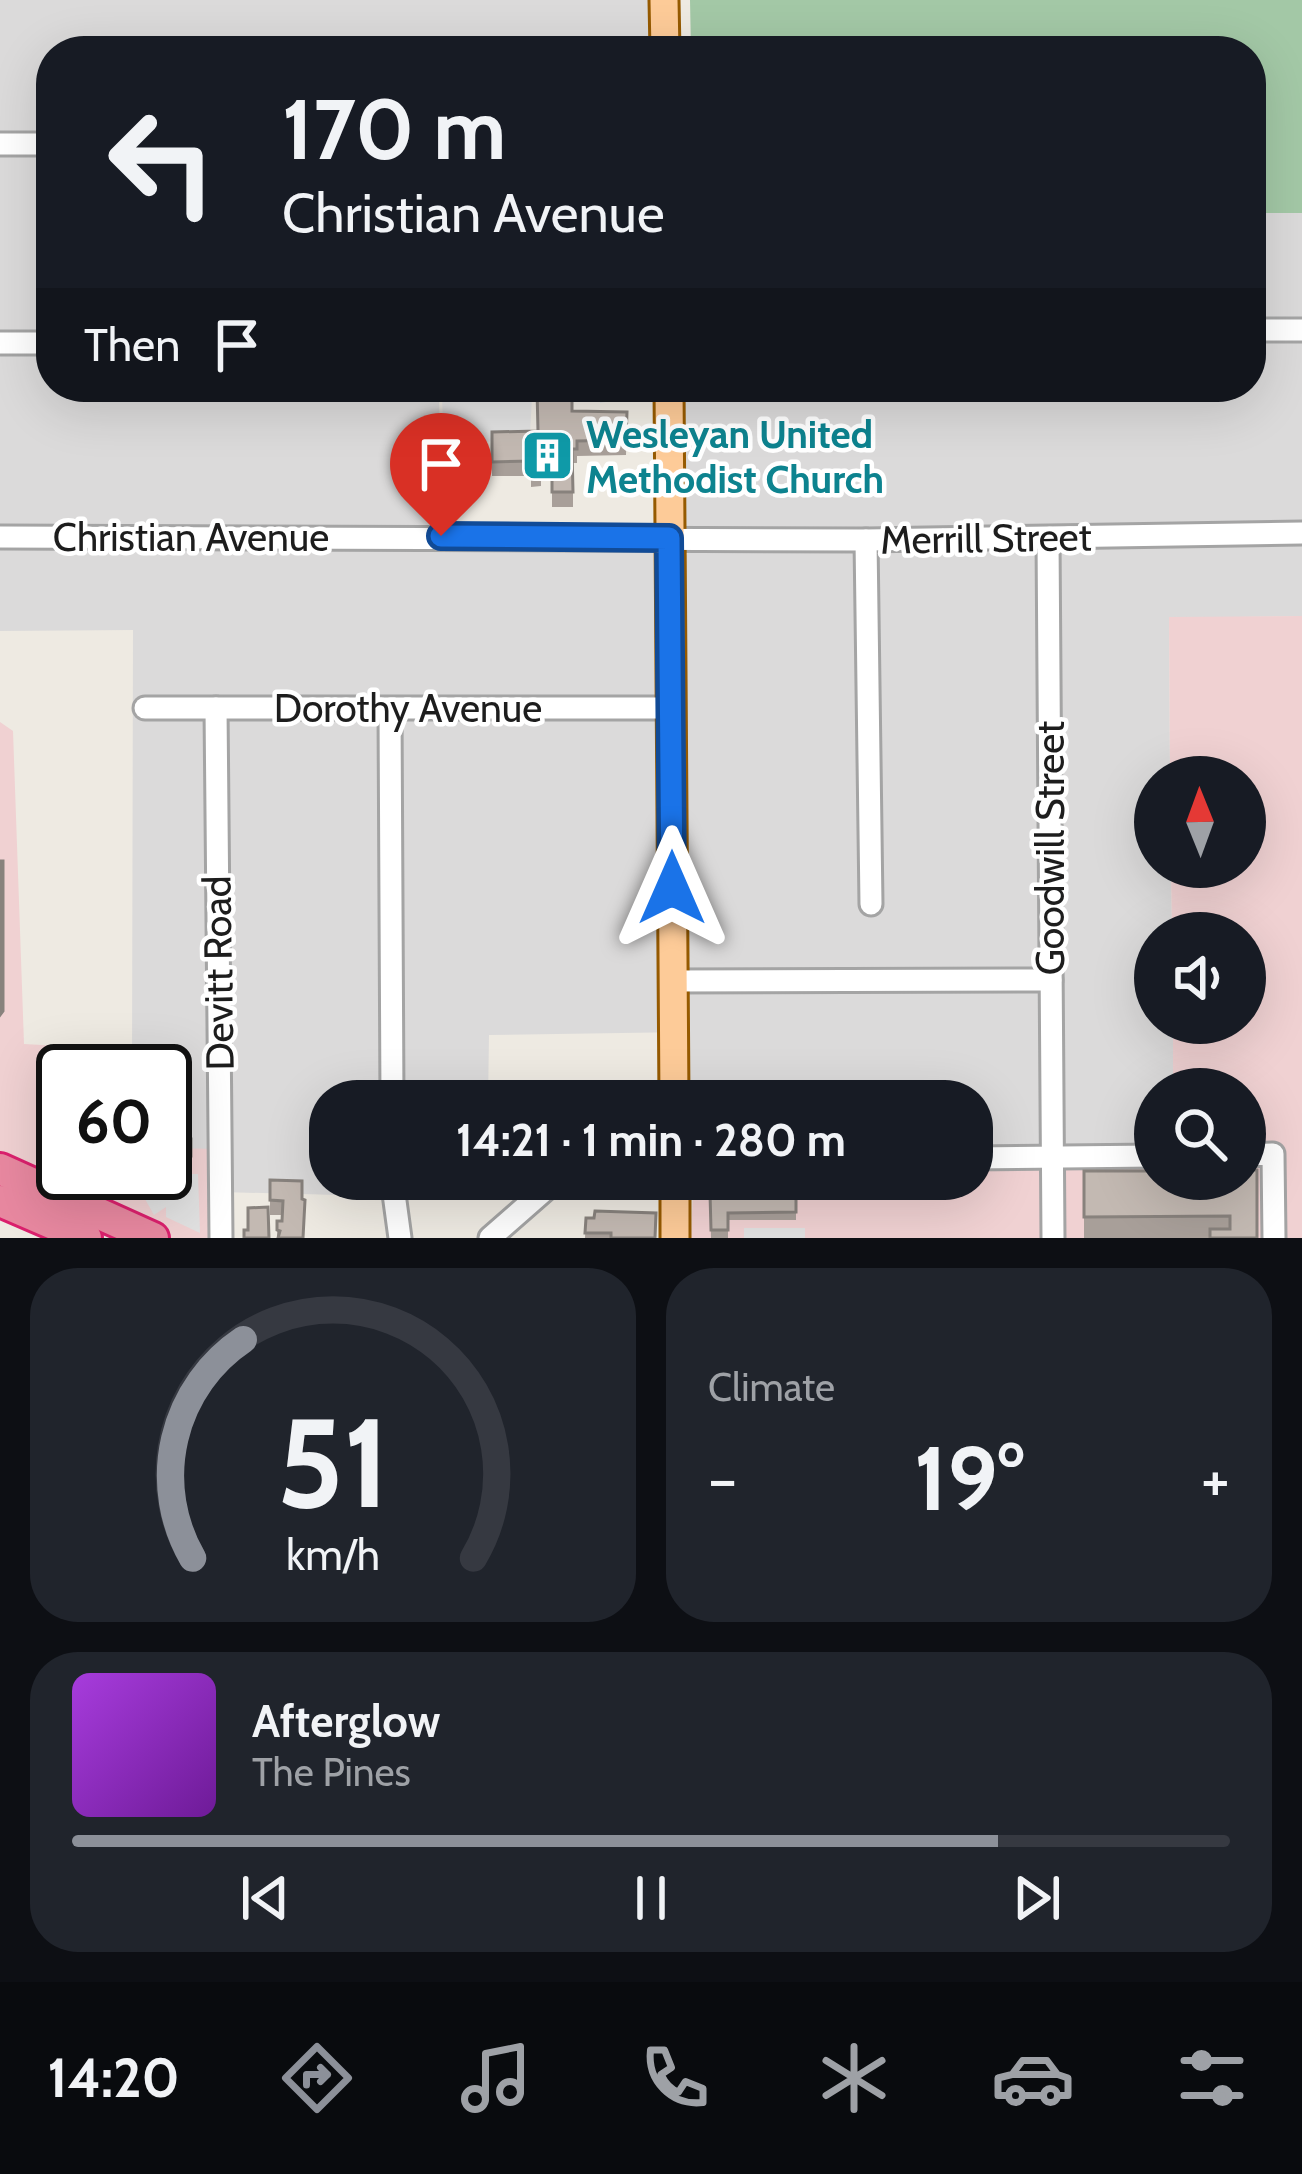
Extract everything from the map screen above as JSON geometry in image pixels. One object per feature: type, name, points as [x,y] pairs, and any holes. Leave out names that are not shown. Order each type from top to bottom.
[{"type":"highway","points":[[0,1168],[153,1238]]},
{"type":"highway","points":[[0,1201],[86,1238]]},
{"type":"main road","points":[[664,0],[665,36]]},
{"type":"main road","points":[[669,402],[674,1080]]},
{"type":"main road","points":[[674,1200],[675,1238]]},
{"type":"street","points":[[0,144],[36,144]]},
{"type":"street","points":[[1266,330],[1302,330]]},
{"type":"street","points":[[0,343],[36,343]]},
{"type":"street","name":"Merrill Street","points":[[669,538],[1302,533]]},
{"type":"street","name":"Christian Avenue","points":[[0,537],[669,538]]},
{"type":"street","name":"Goodwill Street","points":[[1048,538],[1053,1238]]},
{"type":"street","points":[[866,540],[872,904]]},
{"type":"street","name":"Devitt Road","points":[[215,707],[221,1238]]},
{"type":"street","name":"Dorothy Avenue","points":[[145,708],[671,708]]},
{"type":"street","points":[[390,709],[392,1080]]},
{"type":"street","points":[[673,981],[1051,980]]},
{"type":"street","points":[[1266,1154],[1273,1154],[1274,1238]]},
{"type":"street","points":[[993,1158],[1134,1156]]},
{"type":"street","points":[[395,1200],[400,1238]]},
{"type":"street","points":[[490,1238],[533,1200]]},
{"type":"shaded area","points":[[0,0],[666,0],[667,36],[36,36],[36,402],[439,402],[441,536],[669,538],[669,402],[1266,402],[1266,213],[1302,213],[1302,534],[670,538],[683,762],[684,559],[690,549],[1302,540],[1302,616],[1169,618],[1170,756],[1134,756],[1134,888],[1171,888],[1172,912],[1134,912],[1134,1044],[1173,1044],[1173,1068],[1134,1068],[1134,1146],[993,1148],[993,1080],[688,1080],[687,1032],[489,1035],[488,1080],[309,1080],[309,1194],[221,1192],[192,1169],[192,1044],[132,1044],[133,630],[0,631]]},
{"type":"shaded area","points":[[442,402],[532,402],[530,434],[476,443],[475,434],[443,434]]},
{"type":"shaded area","points":[[1302,616],[1302,1238],[691,1238],[693,1200],[993,1200],[993,1168],[1134,1167],[1134,1200],[1266,1200],[1266,1068],[1173,1068],[1173,1044],[1266,1044],[1266,912],[1172,912],[1171,888],[1266,888],[1266,756],[1170,756],[1169,617]]},
{"type":"shaded area","points":[[0,722],[13,731],[24,1044],[36,1045],[36,1185],[0,1169]]},
{"type":"shaded area","points":[[192,1148],[220,1149],[221,1238],[153,1238],[69,1200],[192,1200]]},
{"type":"shaded area","points":[[192,1174],[198,1174],[200,1233],[166,1217],[166,1207],[154,1215],[146,1200],[192,1200]]},
{"type":"shaded area","points":[[744,1228],[805,1228],[805,1238],[744,1238]]},
{"type":"green space","points":[[690,0],[1302,0],[1302,213],[1266,213],[1266,36],[691,36]]},
{"type":"building","name":"Wesleyan United Methodist Church","points":[[537,402],[572,402],[572,411],[627,412],[626,440],[577,441],[577,449],[572,449],[573,492],[552,492],[552,461],[541,461],[541,472],[531,472],[531,461],[492,462],[492,432],[538,431]]},
{"type":"building","points":[[0,861],[3,1011],[0,1015]]},
{"type":"building","points":[[1084,1171],[1134,1171],[1134,1200],[1257,1200],[1257,1238],[1210,1238],[1210,1229],[1230,1229],[1230,1216],[1084,1217]]},
{"type":"building","points":[[270,1180],[302,1181],[303,1238],[278,1238],[283,1201],[270,1200]]},
{"type":"building","points":[[710,1200],[796,1200],[796,1212],[728,1213],[728,1230],[711,1230]]},
{"type":"building","points":[[268,1207],[269,1238],[244,1238],[248,1208]]},
{"type":"building","points":[[595,1211],[656,1213],[655,1238],[585,1233],[586,1218],[594,1218]]},
{"type":"place","name":"Wesleyan United Methodist Church","points":[[547,456]]},
{"type":"route","points":[[441,536],[669,538],[672,888]]}]
